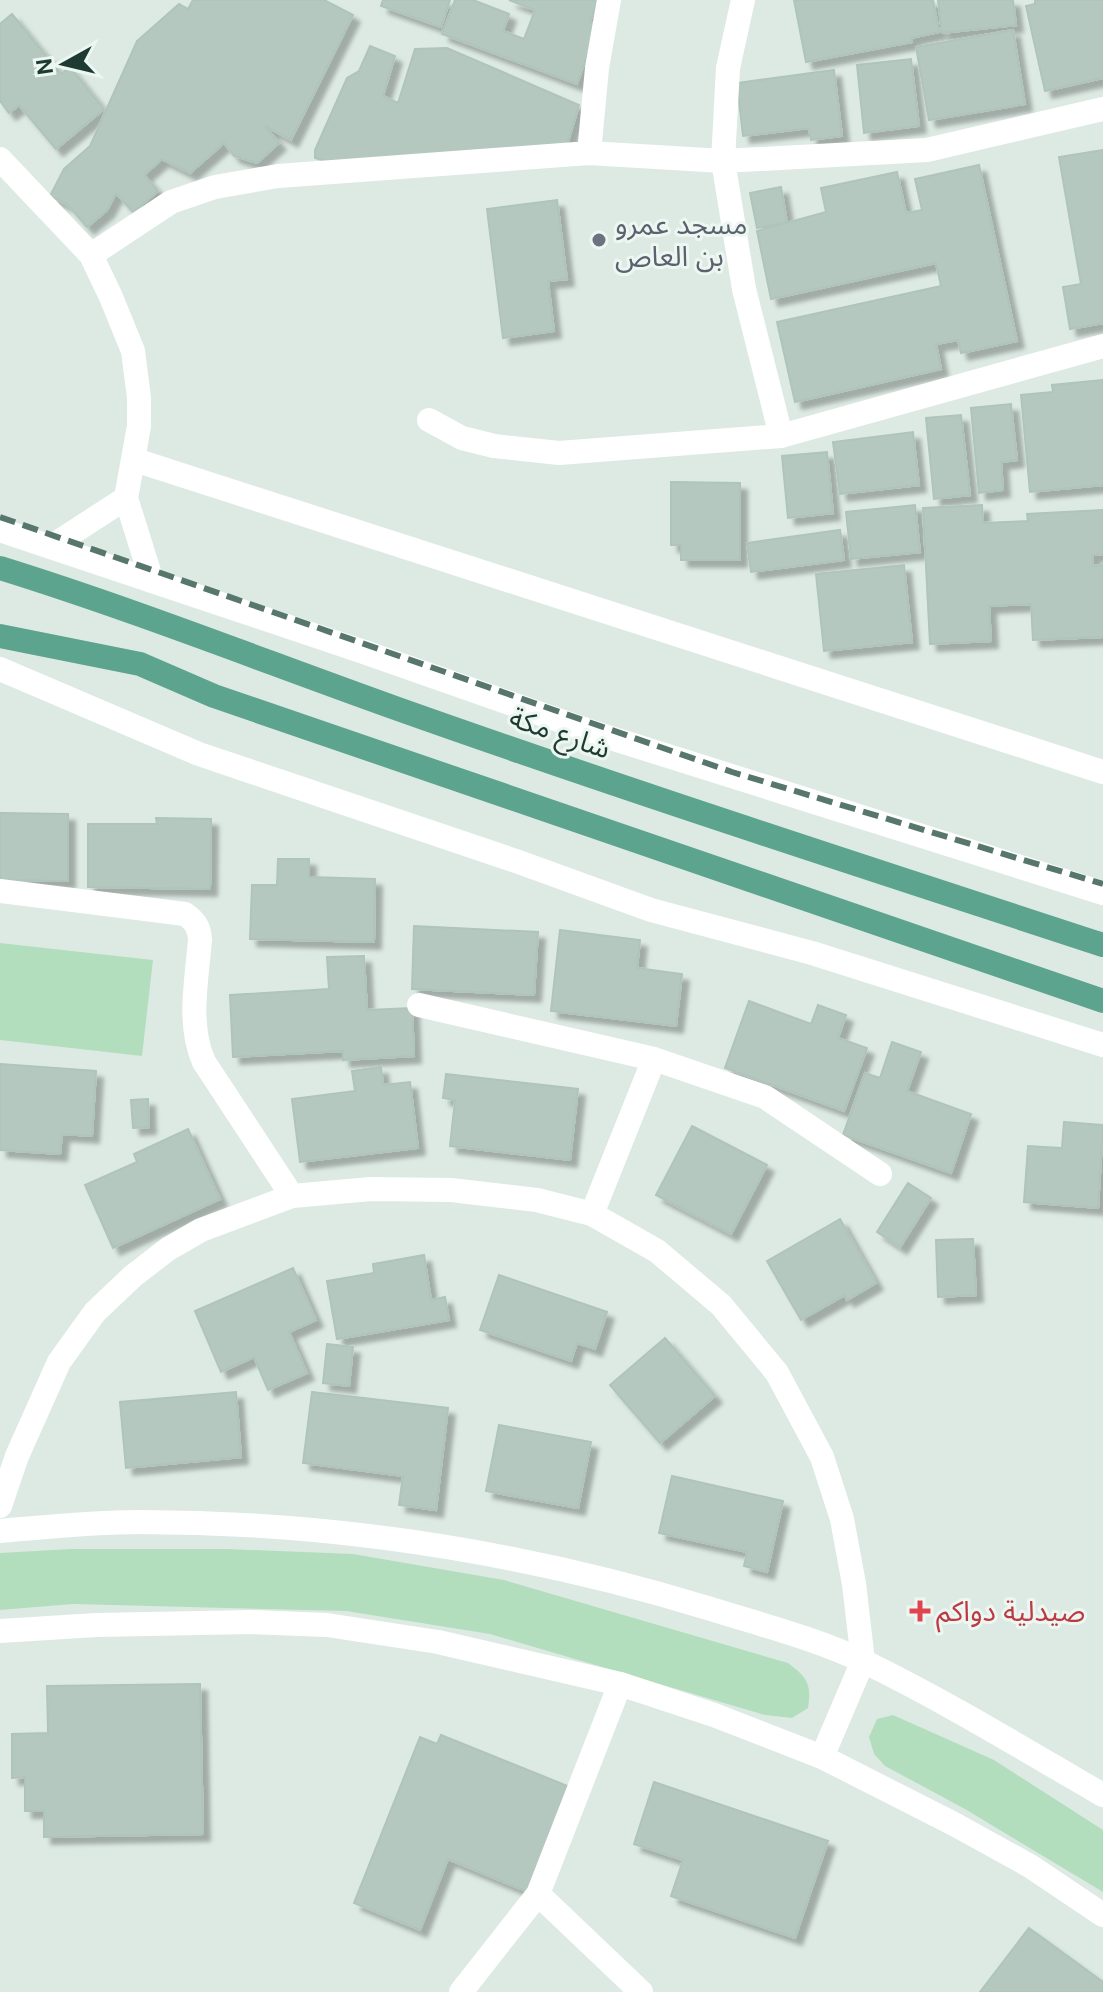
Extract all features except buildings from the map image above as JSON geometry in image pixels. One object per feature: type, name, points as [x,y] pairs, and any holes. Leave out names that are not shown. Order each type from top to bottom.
[{"type":"main road","name":"شارع مكة","points":[[0,568],[92,597],[399,709],[678,805],[1103,945]]},
{"type":"main road","points":[[0,636],[140,664],[214,696],[1103,1001]]},
{"type":"street","points":[[589,153],[597,68],[609,0]]},
{"type":"street","points":[[743,0],[728,68],[723,161],[744,289],[781,436]]},
{"type":"street","points":[[91,255],[171,202],[215,187],[278,176],[589,153],[723,161],[927,150],[1103,109]]},
{"type":"street","points":[[0,159],[91,255],[133,351],[139,398],[135,460],[126,498],[152,581]]},
{"type":"street","points":[[429,420],[462,438],[494,446],[559,453],[781,436],[1103,346]]},
{"type":"street","points":[[135,460],[1103,772]]},
{"type":"street","points":[[52,546],[126,498]]},
{"type":"street","points":[[0,530],[598,734],[1103,893]]},
{"type":"street","points":[[0,669],[199,754],[651,910],[812,953],[1103,1045]]},
{"type":"street","points":[[0,891],[185,914],[193,920],[199,929],[200,939],[194,1025],[197,1047],[292,1196]]},
{"type":"street","points":[[419,1005],[654,1059],[765,1097],[880,1174]]},
{"type":"street","points":[[592,1214],[654,1059]]},
{"type":"street","points":[[0,1506],[17,1456],[59,1362],[95,1312],[133,1276],[201,1230],[292,1196],[371,1189],[451,1190],[537,1200],[592,1214],[657,1251],[721,1305],[777,1373],[822,1457],[842,1519],[863,1661],[822,1757]]},
{"type":"street","points":[[0,1531],[137,1522],[245,1525],[353,1533],[441,1545],[557,1567],[634,1586],[782,1631],[863,1661],[1103,1795]]},
{"type":"street","points":[[0,1631],[235,1622],[327,1625],[438,1642],[620,1684],[714,1715],[822,1757],[1030,1866],[1103,1915]]},
{"type":"street","points":[[461,1992],[538,1894],[620,1684]]},
{"type":"street","points":[[538,1894],[641,1992]]},
{"type":"green space","points":[[0,943],[153,960],[142,1056],[0,1040]]},
{"type":"green space","points":[[71,1549],[226,1549],[353,1554],[504,1580],[788,1663],[807,1682],[808,1708],[792,1718],[765,1715],[490,1634],[346,1611],[73,1604],[0,1610],[0,1553]]},
{"type":"green space","points":[[893,1715],[994,1760],[1103,1830],[1103,1892],[965,1809],[885,1766],[874,1754],[869,1737],[877,1719]]},
{"type":"railway","points":[[0,517],[732,772],[1103,884]]},
{"type":"place","name":"مسجد عمرو بن العاص","points":[[599,240]]},
{"type":"place","name":"صيدلية دواكم","points":[[920,1611]]}]
